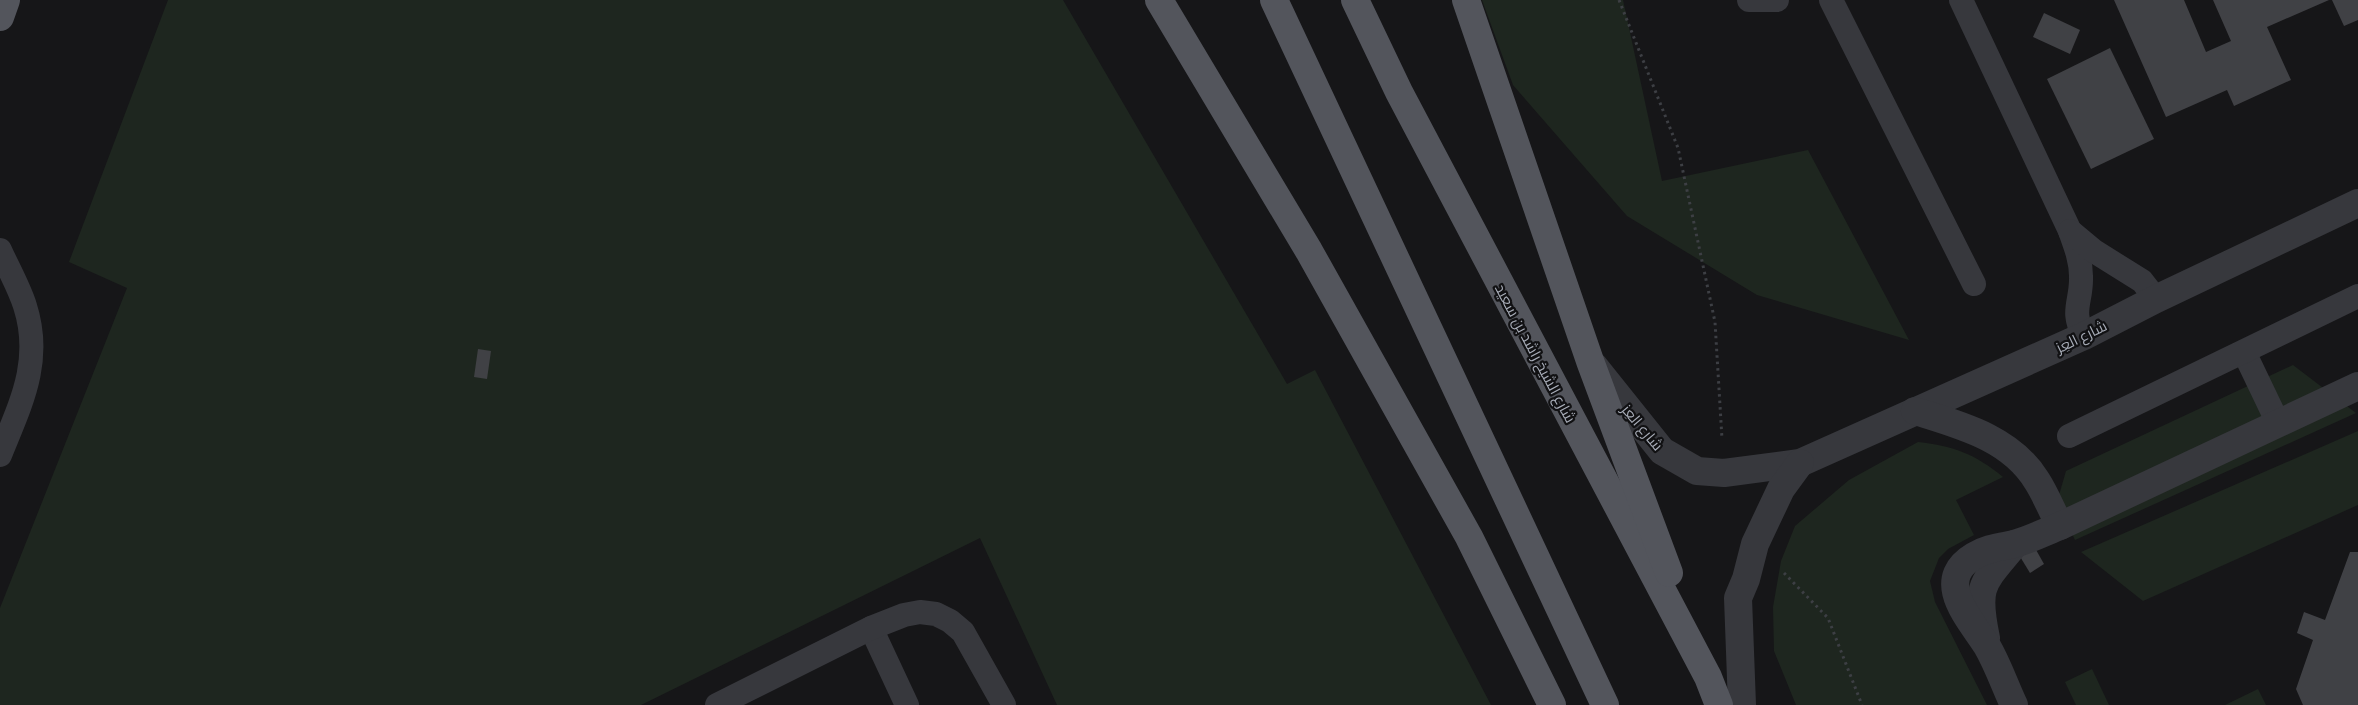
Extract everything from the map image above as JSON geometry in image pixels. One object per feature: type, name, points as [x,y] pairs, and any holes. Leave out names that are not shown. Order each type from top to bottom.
[{"type":"main road","points":[[0,17],[6,0]]},
{"type":"main road","points":[[1159,0],[1310,251],[1455,511],[1552,705]]},
{"type":"main road","points":[[1274,0],[1605,705]]},
{"type":"main road","name":"شارع الشيخ راشد بن سعيد","points":[[1355,0],[1399,92],[1708,677],[1719,705]]},
{"type":"main road","points":[[1466,0],[1590,361],[1708,677]]},
{"type":"street","name":"شارع العِز","points":[[1590,361],[1662,451],[1697,471],[1724,473],[1800,463],[2084,336],[2156,299],[2358,203]]},
{"type":"street","points":[[2014,705],[1987,647],[1980,606],[1981,593],[1985,582],[2015,544],[2060,526],[2358,386]]},
{"type":"street","points":[[1915,411],[1958,424],[2002,445],[2036,479],[2060,526]]},
{"type":"street","name":"شارع العِز","points":[[1742,705],[1738,598],[1746,579],[1755,544],[1781,489],[1800,463]]},
{"type":"lane","points":[[1749,0],[1777,0]]},
{"type":"lane","points":[[1831,0],[1974,284]]},
{"type":"lane","points":[[1961,0],[2070,231],[2078,253],[2081,276],[2076,312],[2077,323],[2084,336]]},
{"type":"lane","points":[[2070,231],[2094,251],[2142,281],[2156,299]]},
{"type":"lane","points":[[0,250],[25,305],[32,348],[26,390],[0,455]]},
{"type":"lane","points":[[2069,436],[2358,296]]},
{"type":"lane","points":[[2244,352],[2278,423]]},
{"type":"lane","points":[[717,705],[871,628],[904,615],[920,612],[936,614],[950,621],[963,632],[1004,705]]},
{"type":"lane","points":[[871,628],[907,705]]},
{"type":"path","points":[[1619,0],[1678,148],[1715,322],[1724,473]]},
{"type":"path","points":[[1755,544],[1828,618],[1862,705]]},
{"type":"shaded area","points":[[168,0],[1063,0],[1287,384],[1315,370],[1491,705],[1057,705],[980,538],[641,705],[0,705],[0,608],[127,288],[69,262]]},
{"type":"shaded area","points":[[1482,0],[1623,0],[1662,181],[1808,150],[1909,340],[1757,295],[1627,216],[1513,85]]},
{"type":"shaded area","points":[[2293,365],[2356,413],[2075,540],[2057,502],[2066,471]]},
{"type":"shaded area","points":[[2358,431],[2358,505],[2143,601],[2081,552]]},
{"type":"shaded area","points":[[1918,442],[1964,452],[1983,462],[2003,477],[1956,500],[1974,535],[1948,549],[1939,558],[1930,581],[1935,602],[1987,705],[1796,705],[1774,651],[1773,607],[1781,561],[1795,526],[1849,480]]},
{"type":"shaded area","points":[[2092,669],[2109,705],[2076,705],[2065,682]]},
{"type":"shaded area","points":[[2258,689],[2266,705],[2225,705]]},
{"type":"building","points":[[2114,0],[2184,0],[2206,52],[2231,41],[2213,0],[2329,0],[2267,27],[2291,80],[2234,106],[2227,90],[2166,117]]},
{"type":"building","points":[[2332,0],[2358,0],[2358,20],[2344,26]]},
{"type":"building","points":[[2044,13],[2080,30],[2070,54],[2033,37]]},
{"type":"building","points":[[2110,48],[2154,139],[2091,169],[2047,79]]},
{"type":"building","points":[[478,349],[491,351],[487,379],[474,377]]},
{"type":"building","points":[[2031,541],[2044,564],[2030,573],[2016,550]]},
{"type":"building","points":[[2350,552],[2358,552],[2358,705],[2303,705],[2296,689],[2313,640],[2297,633],[2304,612],[2325,620]]}]
